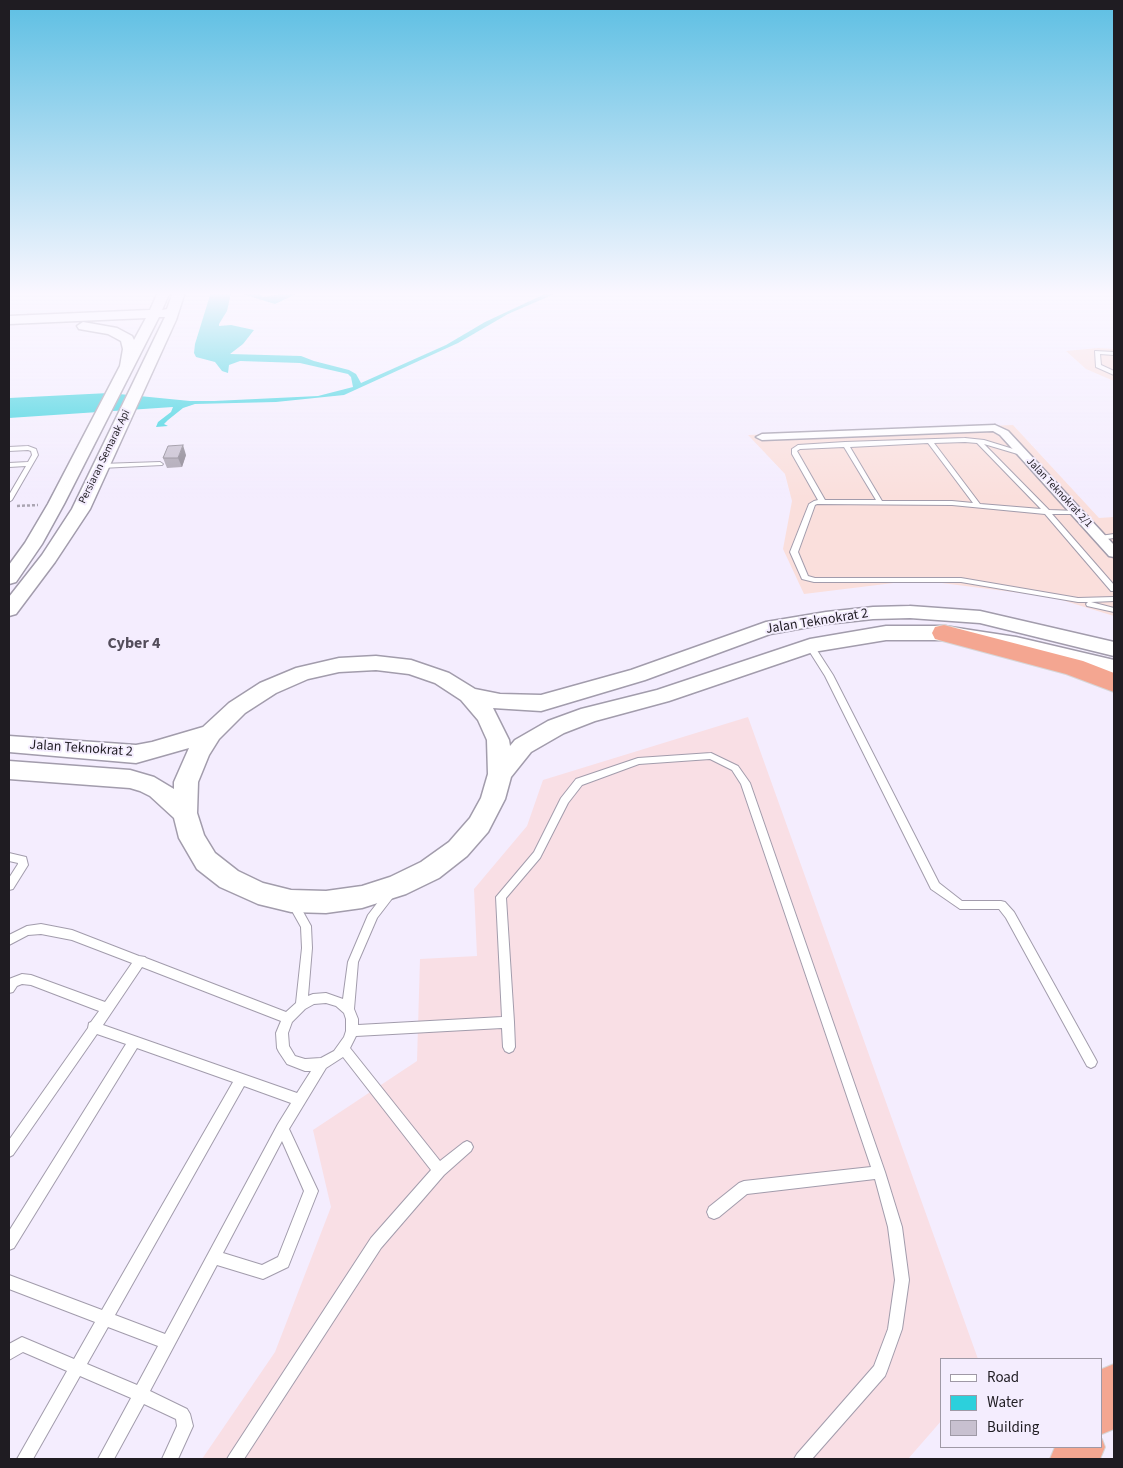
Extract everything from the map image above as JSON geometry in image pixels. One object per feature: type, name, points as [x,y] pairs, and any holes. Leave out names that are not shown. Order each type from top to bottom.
[{"type":"highway","points":[[944,633],[1074,667],[1114,683]]},
{"type":"highway","points":[[1103,1408],[1114,1387]]},
{"type":"highway","points":[[1074,1459],[1080,1448]]},
{"type":"main road","points":[[125,368],[127,361]]},
{"type":"main road","name":"Persiaran Semarak Api","points":[[9,578],[33,544],[56,504],[129,361]]},
{"type":"main road","name":"Persiaran Semarak Api","points":[[9,610],[66,534],[151,361]]},
{"type":"main road","name":"Jalan Teknokrat 2","points":[[468,695],[500,702],[541,704],[638,675],[766,628],[826,618],[873,613],[910,612],[980,617],[1114,649]]},
{"type":"main road","name":"Jalan Teknokrat 2","points":[[500,774],[523,746],[556,727],[588,715],[661,696],[810,646],[886,633],[944,633],[1016,644],[1114,667]]},
{"type":"main road","points":[[376,663],[411,667],[442,678],[468,695],[487,716],[498,740],[500,774],[493,800],[479,825],[458,849],[430,870],[397,886],[362,897],[326,902],[291,901],[258,893],[229,879],[206,861],[192,838],[185,813],[186,782],[198,753],[211,733],[237,708],[268,688],[303,673],[340,664],[376,663]]},
{"type":"main road","name":"Jalan Teknokrat 2","points":[[9,744],[136,754],[211,733]]},
{"type":"main road","name":"Jalan Teknokrat 2","points":[[9,770],[130,779],[146,783],[158,789],[185,813]]},
{"type":"street","name":"Jalan Teknokrat 2/1","points":[[762,436],[995,428],[1004,433],[1075,512],[1110,543]]},
{"type":"lane","points":[[1098,361],[1098,366],[1114,373]]},
{"type":"lane","points":[[822,501],[794,450],[798,447],[929,441],[979,442],[1021,453]]},
{"type":"lane","points":[[929,441],[977,504]]},
{"type":"lane","points":[[979,442],[1048,512],[1114,589]]},
{"type":"lane","points":[[845,444],[880,502]]},
{"type":"lane","points":[[9,449],[28,448],[34,450],[35,455],[9,500]]},
{"type":"lane","points":[[9,466],[30,464]]},
{"type":"lane","points":[[101,466],[160,464]]},
{"type":"lane","points":[[1075,512],[1048,512],[977,504],[822,501],[812,504],[794,547],[794,552],[808,579],[961,580],[1078,600],[1114,610]]},
{"type":"lane","points":[[1078,600],[1114,599]]},
{"type":"lane","points":[[810,646],[829,675],[935,886],[960,905],[1001,906],[1010,915],[1091,1062]]},
{"type":"lane","points":[[509,1047],[501,897],[537,855],[564,800],[579,782],[638,761],[711,756],[735,768],[745,783],[879,1172],[895,1227],[902,1280],[894,1329],[880,1371],[802,1459]]},
{"type":"lane","points":[[9,857],[22,860],[23,865],[9,886]]},
{"type":"lane","points":[[348,1009],[338,1002],[326,998],[313,999],[301,1005],[288,1018],[282,1033],[283,1048],[291,1060],[305,1066],[322,1064],[330,1061],[344,1049],[352,1031],[352,1019],[348,1009],[353,962],[373,915],[397,886]]},
{"type":"lane","points":[[291,901],[306,926],[301,1005]]},
{"type":"lane","points":[[9,940],[27,931],[41,929],[72,935],[288,1018]]},
{"type":"lane","points":[[9,1150],[141,960]]},
{"type":"lane","points":[[9,988],[13,982],[22,979],[31,980],[107,1008]]},
{"type":"lane","points":[[352,1031],[508,1022]]},
{"type":"lane","points":[[93,1027],[300,1100]]},
{"type":"lane","points":[[9,1243],[134,1042]]},
{"type":"lane","points":[[344,1049],[439,1170]]},
{"type":"lane","points":[[106,1459],[282,1128],[322,1064]]},
{"type":"lane","points":[[25,1459],[241,1079]]},
{"type":"lane","points":[[214,1257],[263,1272],[283,1262],[311,1191],[282,1128]]},
{"type":"lane","points":[[235,1459],[376,1243],[439,1170],[467,1147]]},
{"type":"lane","points":[[714,1212],[744,1188],[879,1172]]},
{"type":"lane","points":[[9,1282],[168,1342]]},
{"type":"lane","points":[[9,1353],[22,1344],[182,1414],[185,1426],[170,1459]]},
{"type":"path","points":[[9,507],[56,504]]},
{"type":"shaded area","points":[[1077,361],[1114,361],[1114,381],[1086,369]]},
{"type":"shaded area","points":[[1013,425],[1099,518],[1114,517],[1114,616],[1052,597],[918,580],[804,594],[783,549],[792,501],[785,474],[748,435]]},
{"type":"shaded area","points":[[748,717],[978,1358],[940,1358],[940,1422],[908,1459],[202,1459],[275,1352],[331,1207],[313,1130],[417,1061],[420,959],[477,956],[474,889],[527,826],[543,780]]},
{"type":"water","points":[[209,361],[313,361],[349,370],[356,374],[361,383],[411,361],[420,361],[344,395],[276,402],[195,404],[183,408],[168,420],[164,424],[168,426],[156,427],[158,422],[171,412],[173,407],[9,418],[9,398],[109,393],[190,401],[214,401],[318,396],[353,387],[351,377],[348,374],[300,363],[240,361],[229,365],[228,373],[222,371],[215,362]]},
{"type":"building","points":[[183,445],[178,458],[163,458],[168,446]]},
{"type":"district","name":"Cyber 4","points":[[134,644]]}]
